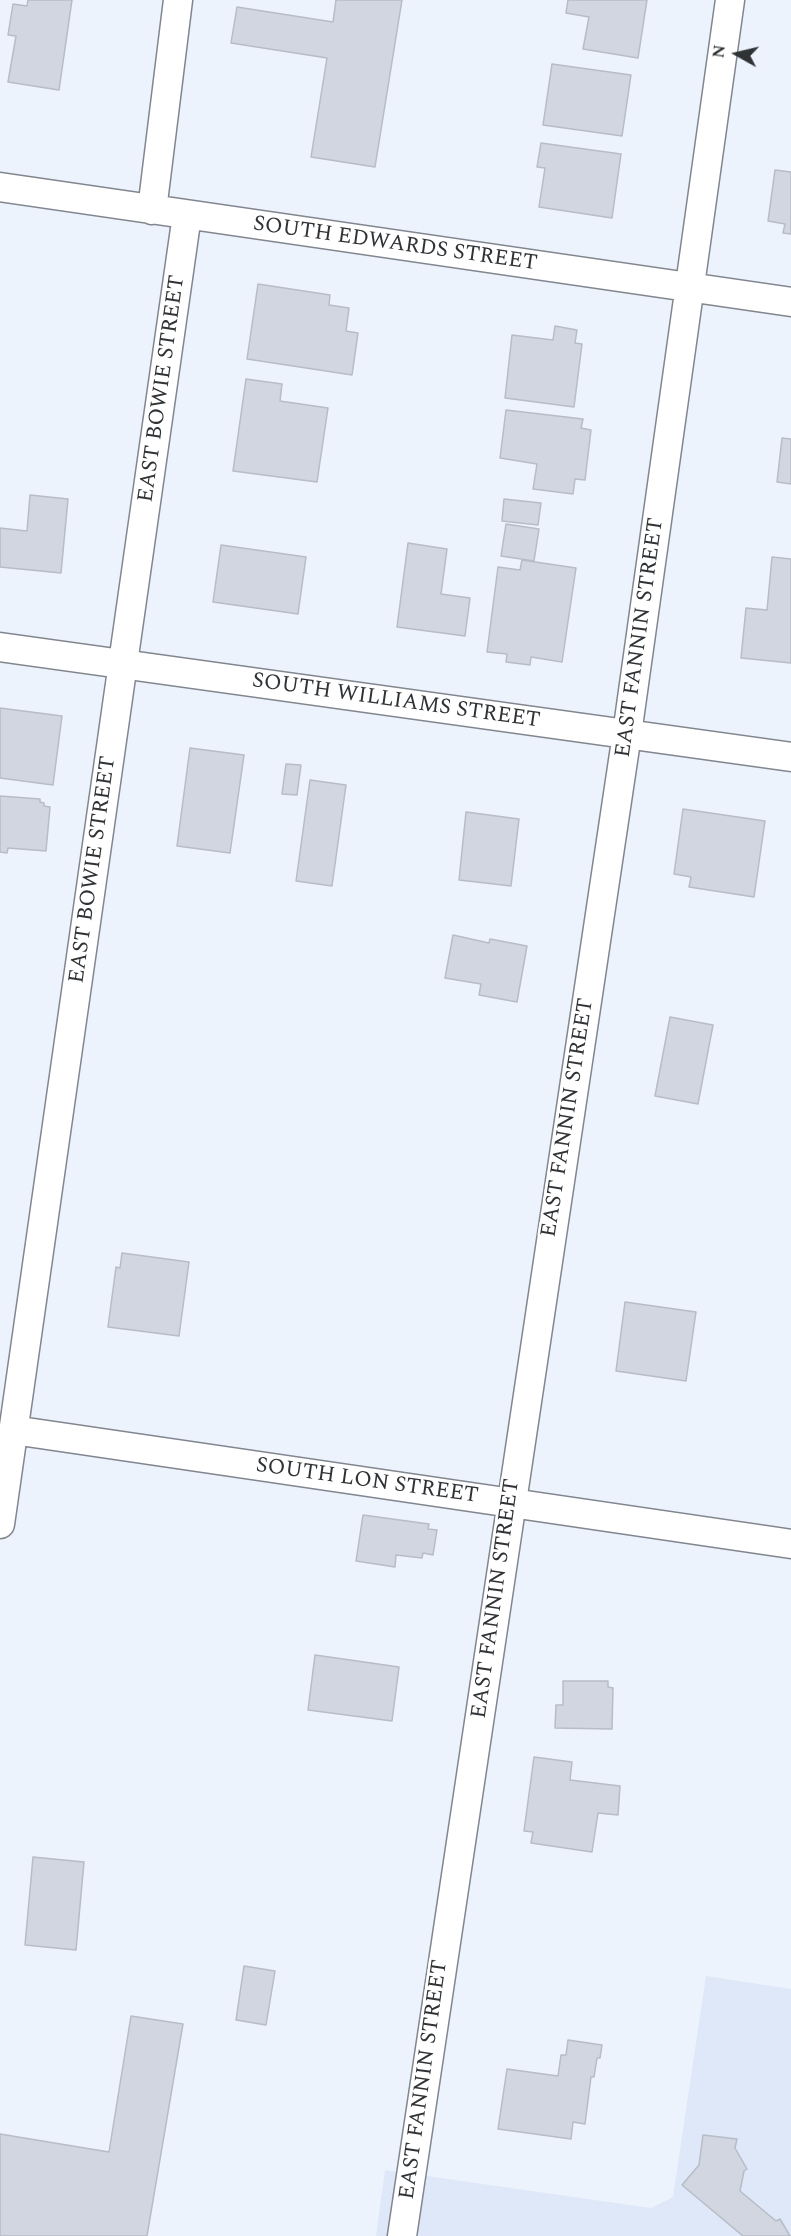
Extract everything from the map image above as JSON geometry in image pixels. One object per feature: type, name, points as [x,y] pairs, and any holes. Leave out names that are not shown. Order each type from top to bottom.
[{"type":"street","points":[[152,210],[178,0]]},
{"type":"street","name":"EAST FANNIN STREET","points":[[402,2236],[627,734],[730,0]]},
{"type":"street","name":"SOUTH EDWARDS STREET","points":[[0,187],[791,302]]},
{"type":"street","name":"EAST BOWIE STREET","points":[[0,1524],[187,215]]},
{"type":"street","name":"SOUTH WILLIAMS STREET","points":[[0,647],[791,757]]},
{"type":"street","name":"SOUTH LON STREET","points":[[14,1430],[791,1544]]},
{"type":"shaded area","points":[[706,1976],[791,1989],[791,2236],[376,2236],[385,2170],[651,2208],[673,2197]]},
{"type":"building","points":[[28,0],[72,0],[59,90],[8,82],[16,36],[8,35],[13,4],[27,6]]},
{"type":"building","points":[[336,0],[402,0],[375,167],[311,157],[327,58],[231,43],[237,7],[333,22]]},
{"type":"building","points":[[568,0],[647,0],[638,58],[583,49],[589,17],[566,13]]},
{"type":"building","points":[[552,64],[631,75],[622,136],[543,125]]},
{"type":"building","points":[[541,143],[621,154],[612,218],[539,207],[545,168],[537,167]]},
{"type":"building","points":[[775,170],[791,172],[791,234],[783,233],[785,224],[768,221]]},
{"type":"building","points":[[258,284],[330,295],[329,305],[349,308],[346,331],[358,333],[352,375],[247,359]]},
{"type":"building","points":[[555,326],[577,330],[575,343],[582,344],[574,407],[505,398],[512,335],[553,340]]},
{"type":"building","points":[[246,379],[282,384],[280,401],[328,408],[317,482],[233,471]]},
{"type":"building","points":[[506,410],[583,419],[581,428],[591,430],[585,480],[575,479],[573,494],[533,489],[537,464],[500,458]]},
{"type":"building","points":[[782,438],[791,439],[791,484],[777,482]]},
{"type":"building","points":[[30,495],[68,499],[61,573],[0,567],[0,528],[27,531]]},
{"type":"building","points":[[504,499],[541,503],[538,525],[502,521]]},
{"type":"building","points":[[506,524],[539,529],[534,561],[501,556]]},
{"type":"building","points":[[408,543],[447,549],[441,594],[470,598],[465,636],[397,627]]},
{"type":"building","points":[[221,545],[306,557],[298,614],[213,602]]},
{"type":"building","points":[[772,557],[791,559],[791,663],[741,658],[746,608],[767,610]]},
{"type":"building","points":[[522,560],[576,568],[562,662],[531,657],[530,665],[506,662],[507,654],[487,652],[498,567],[520,570]]},
{"type":"building","points":[[0,708],[62,716],[53,785],[0,778]]},
{"type":"building","points":[[190,748],[244,755],[230,853],[177,846]]},
{"type":"building","points":[[286,764],[301,765],[297,795],[282,794]]},
{"type":"building","points":[[310,780],[346,785],[332,886],[296,881]]},
{"type":"building","points":[[0,796],[40,799],[44,806],[50,807],[46,851],[8,848],[7,853],[0,852]]},
{"type":"building","points":[[683,809],[765,821],[754,897],[689,887],[691,877],[674,874]]},
{"type":"building","points":[[466,812],[519,819],[511,886],[459,880]]},
{"type":"building","points":[[453,935],[489,943],[490,939],[527,946],[517,1002],[479,995],[481,984],[445,978]]},
{"type":"building","points":[[670,1017],[713,1025],[698,1104],[655,1096]]},
{"type":"building","points":[[122,1253],[189,1262],[179,1336],[108,1327],[116,1267],[120,1268]]},
{"type":"building","points":[[625,1302],[696,1312],[686,1381],[616,1371]]},
{"type":"building","points":[[363,1515],[429,1524],[428,1529],[437,1530],[433,1555],[423,1553],[422,1558],[396,1555],[395,1567],[356,1561]]},
{"type":"building","points":[[315,1655],[399,1667],[392,1721],[308,1710]]},
{"type":"building","points":[[563,1681],[608,1681],[608,1687],[613,1688],[612,1729],[555,1728],[556,1705],[563,1705]]},
{"type":"building","points":[[534,1757],[572,1762],[570,1780],[620,1786],[618,1815],[598,1813],[592,1852],[531,1843],[533,1832],[524,1831]]},
{"type":"building","points":[[33,1857],[84,1862],[76,1950],[25,1945]]},
{"type":"building","points":[[244,1966],[275,1971],[266,2025],[236,2020]]},
{"type":"building","points":[[131,2016],[183,2024],[147,2236],[0,2236],[0,2134],[109,2152]]},
{"type":"building","points":[[568,2040],[602,2045],[594,2077],[591,2077],[585,2124],[573,2122],[571,2139],[498,2129],[507,2069],[558,2076],[561,2055],[566,2055]]},
{"type":"building","points":[[703,2135],[737,2139],[735,2148],[747,2169],[744,2171],[740,2191],[776,2221],[780,2219],[790,2236],[743,2236],[682,2185],[699,2165]]}]
